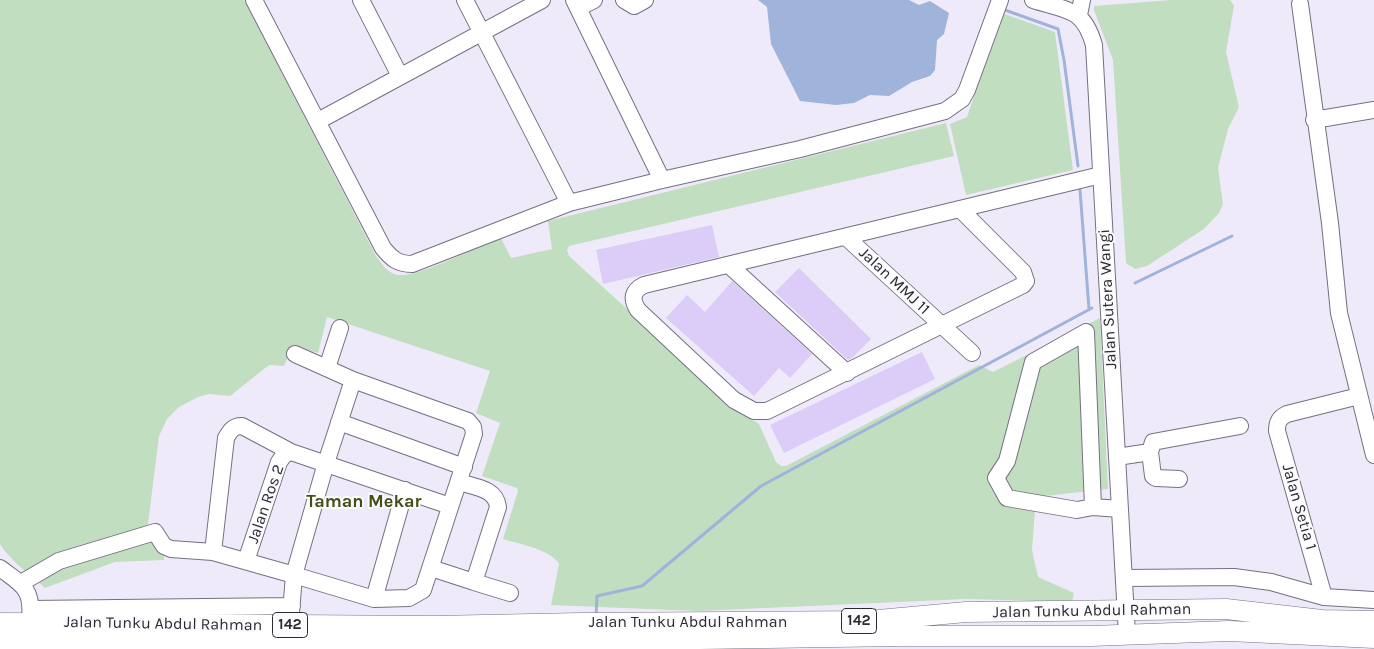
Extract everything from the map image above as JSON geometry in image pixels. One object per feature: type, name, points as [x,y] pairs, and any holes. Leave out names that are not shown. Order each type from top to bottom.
[{"type":"main road","name":"Jalan Tunku Abdul Rahman","points":[[634,632],[867,621],[966,612],[1226,609],[1322,620],[1374,621]]},
{"type":"main road","name":"Jalan Tunku Abdul Rahman","points":[[0,623],[30,616],[290,626],[435,626],[634,632],[1127,635],[1229,631],[1374,638]]},
{"type":"main road","name":"Jalan Tunku Abdul Rahman","points":[[0,640],[581,631]]},
{"type":"street","points":[[254,0],[383,248],[392,259],[402,264],[412,264],[569,204],[662,180],[800,150],[946,111],[962,99],[967,90],[1000,0]]},
{"type":"street","points":[[361,0],[400,76]]},
{"type":"street","points":[[465,0],[569,204]]},
{"type":"street","points":[[318,121],[542,0]]},
{"type":"street","points":[[594,0],[576,4],[662,180]]},
{"type":"street","points":[[624,0],[634,6],[645,0]]},
{"type":"street","name":"Jalan Sutera Wangi","points":[[1033,0],[1081,7],[1094,46],[1127,635]]},
{"type":"street","points":[[1300,4],[1314,120],[1330,223],[1339,313],[1364,396],[1374,455]]},
{"type":"street","points":[[1314,120],[1374,110]]},
{"type":"street","points":[[960,209],[1023,272],[1026,281],[942,326],[779,407],[767,411],[754,411],[734,400],[638,310],[633,303],[633,295],[637,289],[644,285],[1101,175]]},
{"type":"street","name":"Jalan MMJ 11","points":[[846,237],[972,353]]},
{"type":"street","points":[[729,265],[847,373]]},
{"type":"street","points":[[327,368],[340,328]]},
{"type":"street","points":[[1092,507],[1086,332],[1033,362],[1007,461],[996,478],[1007,498],[1077,510],[1092,507],[1120,509]]},
{"type":"street","points":[[21,583],[59,561],[155,532],[164,546],[171,549],[213,552],[374,599],[410,598],[423,590],[474,434],[473,427],[468,421],[353,380],[295,354]]},
{"type":"street","points":[[290,626],[294,575],[326,463],[353,380]]},
{"type":"street","name":"Jalan Setia 1","points":[[1324,597],[1277,431],[1280,418],[1287,414],[1364,396]]},
{"type":"street","points":[[339,422],[461,474],[493,493],[498,507],[474,582]]},
{"type":"street","points":[[213,552],[226,438],[231,430],[242,426],[291,452],[450,506]]},
{"type":"street","points":[[1178,479],[1156,478],[1153,476],[1150,452],[1153,442],[1240,426]]},
{"type":"street","name":"Jalan Ros 2","points":[[246,561],[278,462],[284,455],[291,452]]},
{"type":"street","points":[[1117,457],[1150,452]]},
{"type":"street","points":[[374,599],[405,490]]},
{"type":"street","points":[[0,568],[21,583],[26,590],[30,616],[292,606]]},
{"type":"street","points":[[431,568],[510,593]]},
{"type":"street","points":[[1124,578],[1234,577],[1271,582],[1324,597],[1374,600]]},
{"type":"green space","points":[[0,0],[244,0],[376,256],[388,271],[399,275],[435,266],[500,236],[511,258],[552,249],[548,221],[946,123],[954,156],[569,246],[567,250],[569,256],[740,412],[759,424],[776,462],[781,466],[786,466],[979,365],[993,372],[1100,318],[1108,489],[1036,497],[1032,550],[1038,577],[1074,593],[1072,602],[966,599],[698,611],[551,605],[559,564],[549,554],[503,539],[518,491],[517,488],[482,476],[500,423],[476,413],[490,371],[327,317],[318,353],[293,346],[284,366],[269,365],[230,396],[209,394],[198,397],[179,407],[167,419],[159,436],[148,524],[150,541],[164,555],[164,560],[115,562],[45,588],[15,562],[0,544]]},
{"type":"green space","points":[[1171,0],[1230,0],[1234,6],[1226,52],[1239,107],[1228,129],[1218,168],[1223,204],[1219,213],[1204,229],[1147,266],[1135,269],[1126,263],[1113,60],[1094,6]]},
{"type":"green space","points":[[1002,13],[1055,32],[1073,170],[966,195],[950,124],[967,117]]},
{"type":"water","points":[[758,0],[909,0],[919,5],[930,1],[949,13],[944,34],[937,40],[935,70],[930,76],[912,82],[889,96],[870,95],[854,103],[836,105],[800,101],[771,44],[767,7]]},
{"type":"building","points":[[712,225],[719,257],[603,284],[596,250]]},
{"type":"building","points":[[799,268],[871,339],[848,360],[775,292]]},
{"type":"building","points":[[732,281],[812,354],[790,378],[779,368],[754,396],[666,318],[687,295],[705,312]]},
{"type":"building","points":[[922,352],[935,379],[784,453],[770,425]]},
{"type":"waterway","points":[[1005,10],[1058,29],[1078,166]]},
{"type":"waterway","points":[[1080,190],[1089,309]]},
{"type":"waterway","points":[[1135,283],[1232,236]]},
{"type":"waterway","points":[[596,615],[597,596],[642,586],[761,486],[1092,308]]},
{"type":"district","name":"Taman Mekar","points":[[364,502]]}]
